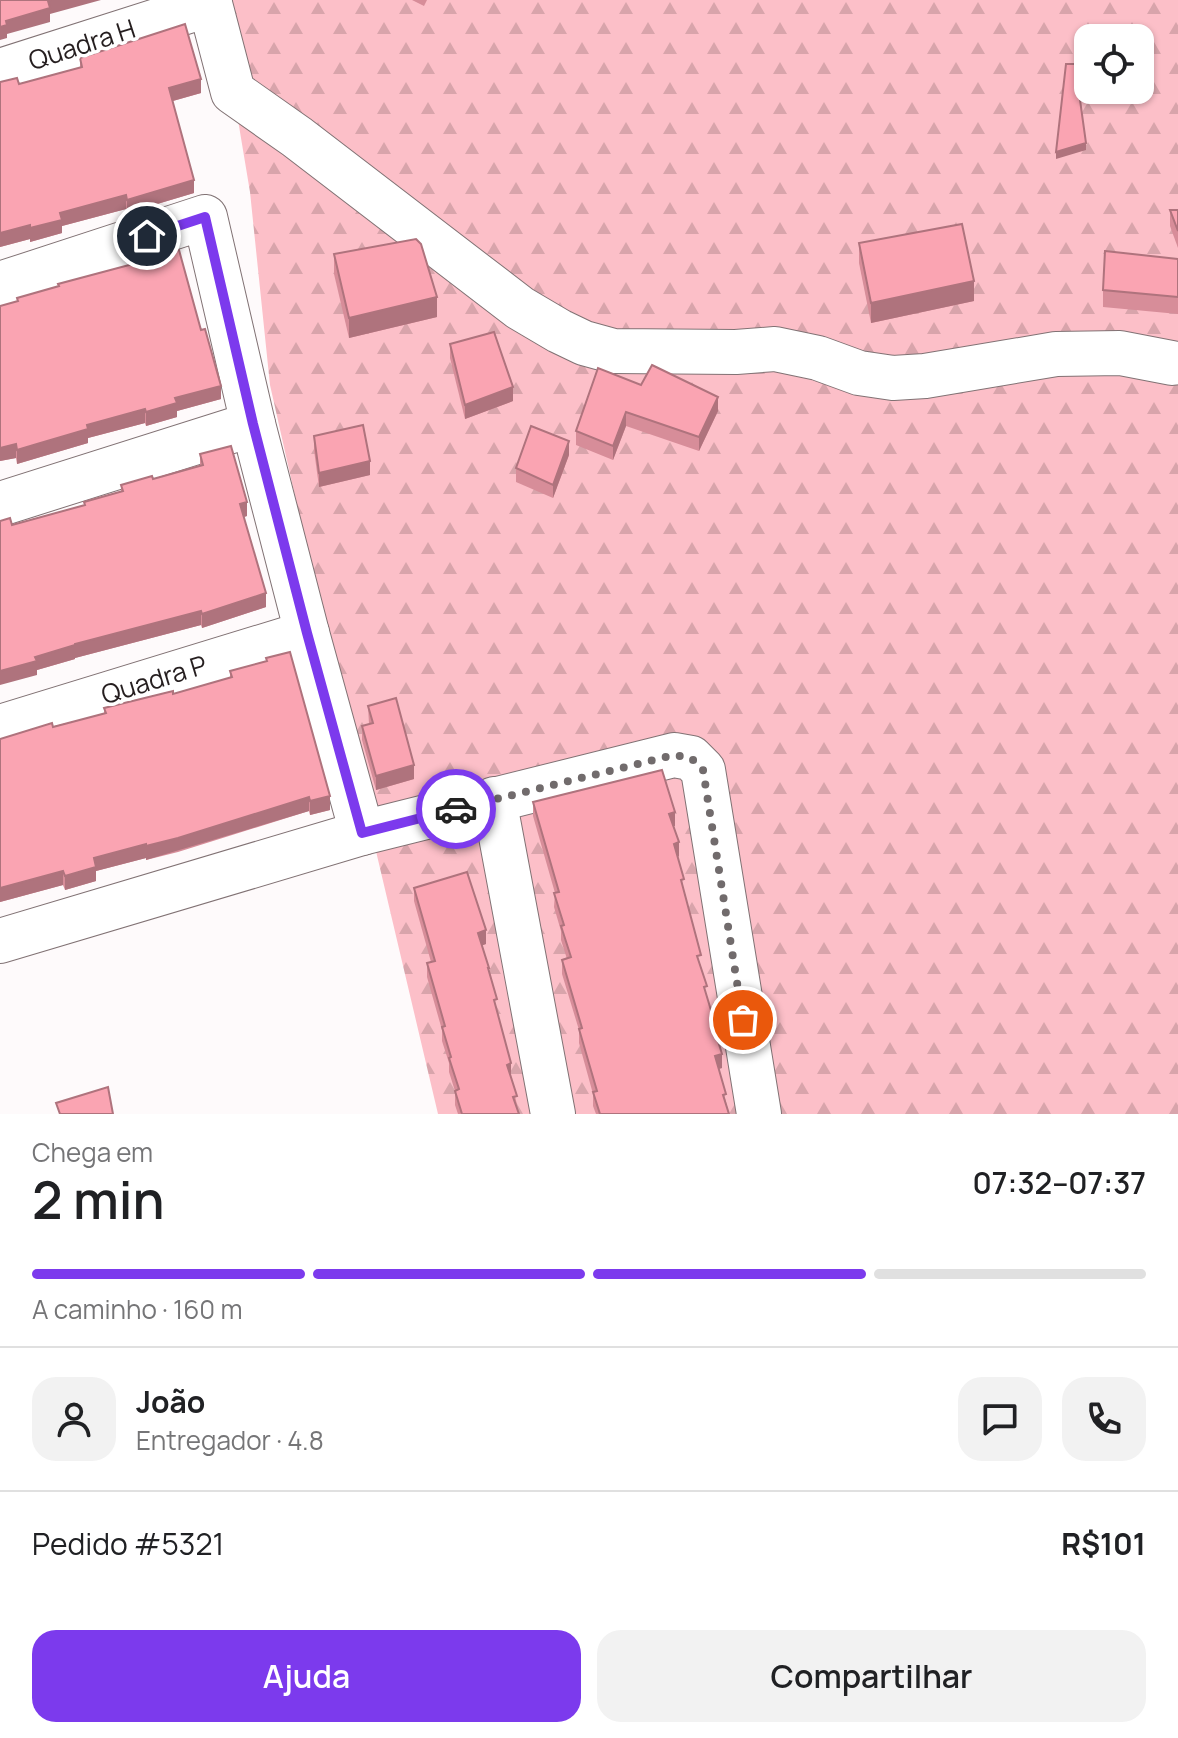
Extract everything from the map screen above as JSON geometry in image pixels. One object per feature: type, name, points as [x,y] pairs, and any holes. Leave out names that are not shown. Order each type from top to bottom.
[{"type":"street","name":"Quadra H","points":[[0,71],[209,2]]},
{"type":"street","points":[[209,2],[233,92],[297,137],[520,308],[584,343],[613,351],[736,352],[775,349],[818,358],[859,373],[893,378],[988,367],[1056,354],[1120,353],[1172,363]]},
{"type":"street","points":[[0,284],[205,217],[253,424],[362,833]]},
{"type":"street","points":[[0,504],[253,424]]},
{"type":"street","name":"Quadra P","points":[[0,727],[307,633]]},
{"type":"street","points":[[0,941],[362,833],[674,755],[691,758],[703,770],[759,1114]]},
{"type":"street","points":[[494,799],[553,1114]]},
{"type":"green space","points":[[218,0],[1178,0],[1178,1114],[438,1114],[270,385],[250,192]]},
{"type":"building","points":[[0,0],[51,0],[48,1],[50,8],[6,21],[7,25],[0,27]]},
{"type":"building","points":[[185,24],[201,79],[169,88],[194,180],[127,200],[126,195],[60,213],[62,220],[0,233],[0,82],[17,78],[19,84],[82,67],[80,58]]},
{"type":"building","points":[[1066,64],[1074,64],[1074,104],[1081,104],[1086,143],[1056,152]]},
{"type":"building","points":[[1170,210],[1178,210],[1178,231]]},
{"type":"building","points":[[962,224],[974,281],[871,303],[859,243]]},
{"type":"building","points":[[416,239],[421,244],[437,297],[349,318],[334,254]]},
{"type":"building","points":[[179,250],[201,330],[205,329],[221,386],[175,398],[177,403],[87,425],[88,429],[17,450],[16,444],[0,448],[0,306],[58,284]]},
{"type":"building","points":[[1105,251],[1178,259],[1178,297],[1103,290]]},
{"type":"building","points":[[494,332],[513,387],[465,405],[450,344]]},
{"type":"building","points":[[652,365],[718,397],[699,437],[626,412],[613,446],[576,431],[598,368],[641,385]]},
{"type":"building","points":[[363,425],[370,461],[319,473],[314,436]]},
{"type":"building","points":[[531,426],[569,441],[553,485],[516,468]]},
{"type":"building","points":[[231,446],[247,502],[240,504],[266,593],[202,614],[201,611],[75,644],[35,657],[37,661],[0,671],[0,521],[10,518],[12,525],[85,505],[84,502],[123,491],[121,485],[203,465],[200,454]]},
{"type":"building","points":[[290,652],[330,796],[310,801],[309,797],[178,838],[94,858],[96,867],[65,876],[63,871],[0,888],[0,739],[52,723],[53,727],[106,713],[104,708],[173,691],[173,694],[232,677],[230,671]]},
{"type":"building","points":[[396,698],[414,765],[376,776],[362,726],[373,723],[368,706]]},
{"type":"building","points":[[662,770],[675,812],[669,814],[679,842],[674,844],[701,955],[697,956],[707,986],[704,987],[711,1018],[722,1054],[715,1056],[729,1114],[600,1114],[593,1092],[597,1091],[579,1029],[582,1028],[562,960],[571,957],[554,893],[559,892],[533,802]]},
{"type":"building","points":[[467,872],[486,930],[478,933],[497,999],[494,1000],[511,1063],[507,1065],[519,1114],[462,1114],[455,1091],[459,1089],[442,1027],[445,1026],[427,963],[435,961],[414,888]]},
{"type":"building","points":[[108,1087],[113,1114],[60,1114],[56,1103]]},
{"type":"way so far","points":[[456,809],[674,755],[691,758],[703,770],[743,1020]]},
{"type":"route","points":[[147,236],[205,217],[253,424],[362,833],[456,809]]}]
